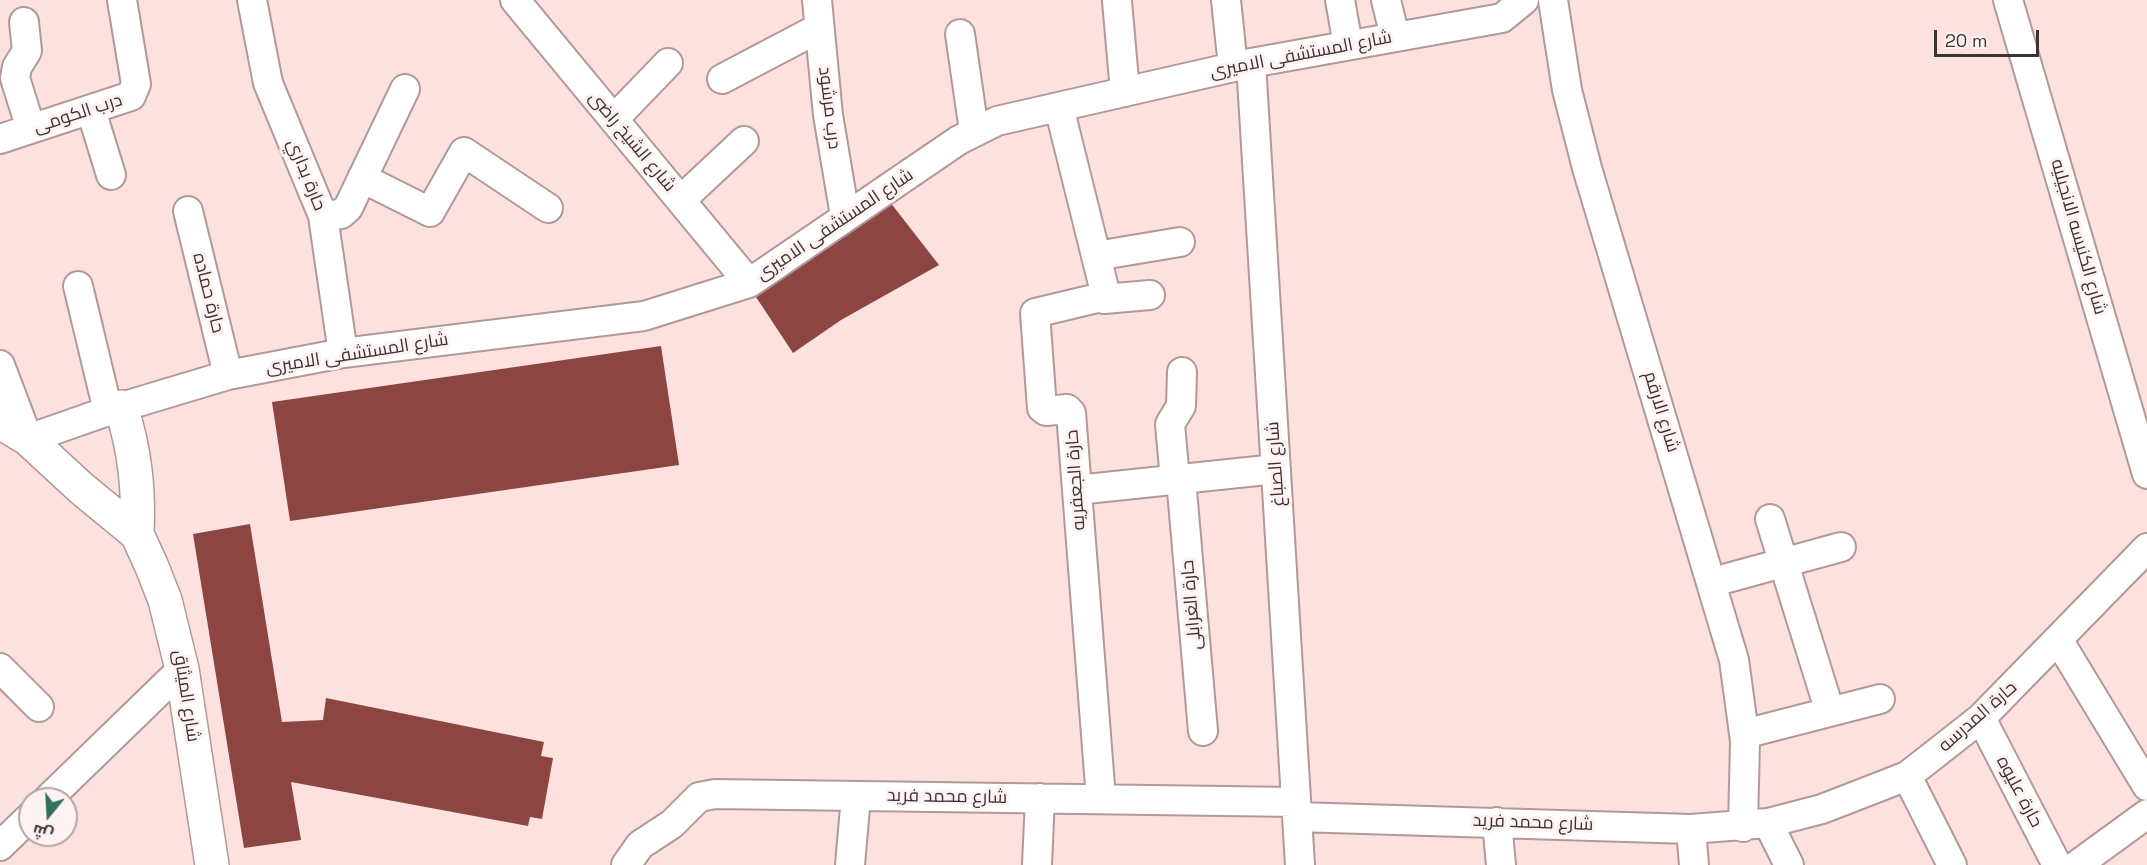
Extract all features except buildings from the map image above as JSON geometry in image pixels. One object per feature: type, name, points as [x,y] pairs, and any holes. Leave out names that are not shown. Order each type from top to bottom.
[{"type":"main road","name":"شارع الميثاق","points":[[115,409],[131,438],[137,470],[137,534],[165,600],[182,669],[212,865]]},
{"type":"main road","name":"شارع الميثاق","points":[[0,422],[28,439],[81,488],[137,534]]},
{"type":"street","name":"درب الكومى","points":[[0,139],[128,99],[135,88],[122,0]]},
{"type":"street","name":"حارة بداري","points":[[252,0],[268,83],[323,216],[343,353]]},
{"type":"street","name":"شارع الشيخ راضى","points":[[515,0],[749,283]]},
{"type":"street","name":"درب مرشود","points":[[817,0],[828,115],[845,216]]},
{"type":"street","name":"شارع الصباغ","points":[[1226,0],[1242,65],[1276,469],[1300,865]]},
{"type":"street","points":[[1340,0],[1348,45]]},
{"type":"street","points":[[1386,0],[1395,37]]},
{"type":"street","name":"شارع الارقم","points":[[1553,0],[1568,90],[1587,168],[1713,582],[1734,660],[1756,825]]},
{"type":"street","name":"شارع الكنيسه الانجيليه","points":[[2008,0],[2147,474]]},
{"type":"street","points":[[1117,1],[1125,92]]},
{"type":"street","name":"شارع المستشفى الاميرى","points":[[28,439],[115,409],[228,375],[343,353],[644,316],[749,283],[974,131],[997,121],[1242,65],[1502,18],[1517,2]]},
{"type":"street","points":[[24,22],[27,51],[8,75],[31,129]]},
{"type":"street","points":[[722,79],[819,28]]},
{"type":"street","points":[[960,34],[974,131]]},
{"type":"street","points":[[614,119],[668,63]]},
{"type":"street","points":[[323,216],[341,214],[348,208],[405,89]]},
{"type":"street","points":[[1059,107],[1106,296],[1104,299],[1150,295]]},
{"type":"street","points":[[91,110],[111,176]]},
{"type":"street","points":[[681,200],[744,141]]},
{"type":"street","points":[[362,178],[430,212],[464,152],[548,208]]},
{"type":"street","name":"حارة حماده","points":[[188,211],[228,375]]},
{"type":"street","points":[[1096,256],[1180,242]]},
{"type":"street","points":[[78,286],[115,409]]},
{"type":"street","name":"حارة الجعفريه","points":[[1101,799],[1071,413],[1067,409],[1046,411],[1042,408],[1035,313],[1104,299]]},
{"type":"street","points":[[0,365],[28,439]]},
{"type":"street","name":"حارة الغرابلى","points":[[1182,372],[1182,406],[1170,424],[1178,479],[1203,731]]},
{"type":"street","points":[[1077,490],[1276,469]]},
{"type":"street","points":[[1770,519],[1830,712]]},
{"type":"street","points":[[1713,582],[1841,547]]},
{"type":"street","name":"حارة المدرسه","points":[[1756,825],[1864,795],[1907,776],[1981,718],[2147,548]]},
{"type":"street","points":[[2059,640],[2147,786]]},
{"type":"street","points":[[0,668],[39,707]]},
{"type":"street","points":[[60,787],[182,669]]},
{"type":"street","points":[[1744,734],[1880,699]]},
{"type":"street","name":"حارة عليوه","points":[[1981,718],[2057,865]]},
{"type":"street","points":[[1907,776],[1952,865]]},
{"type":"street","name":"شارع محمد فريد","points":[[626,865],[640,845],[672,824],[688,807],[705,795],[1101,799],[1497,822],[1691,829],[1756,825]]},
{"type":"street","points":[[850,865],[856,796]]},
{"type":"street","points":[[1037,865],[1040,798]]},
{"type":"street","points":[[2077,865],[2147,814]]},
{"type":"street","points":[[1497,822],[1501,865]]},
{"type":"street","points":[[1756,825],[1789,865]]},
{"type":"street","points":[[0,846],[18,829]]},
{"type":"street","points":[[1691,829],[1694,865]]}]
